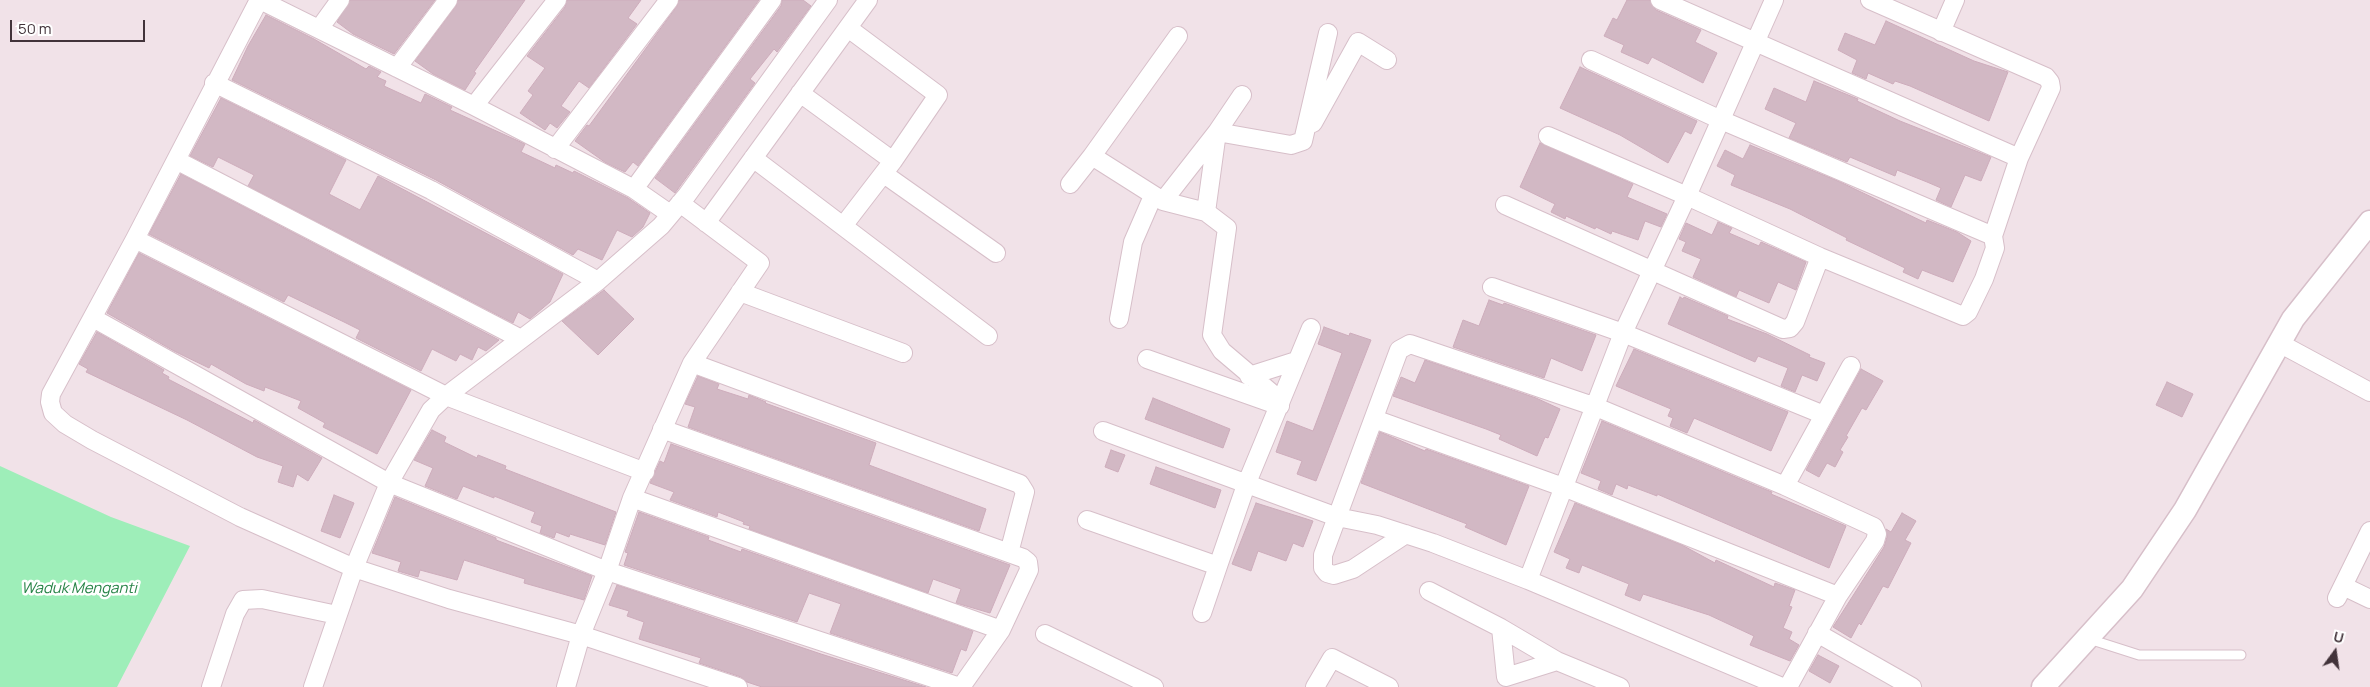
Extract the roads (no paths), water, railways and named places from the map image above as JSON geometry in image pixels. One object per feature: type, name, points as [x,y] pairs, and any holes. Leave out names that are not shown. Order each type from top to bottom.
[{"type":"street","points":[[566,687],[581,635],[607,571],[632,498],[692,363],[760,263],[706,223],[634,189],[474,106],[260,0],[214,82],[135,239],[51,394],[50,402],[53,413],[65,424],[92,440],[240,517],[354,568],[449,599],[581,635],[738,687]]},
{"type":"street","points":[[319,29],[340,0]]},
{"type":"street","points":[[397,68],[448,0]]},
{"type":"street","points":[[474,106],[557,0]]},
{"type":"street","points":[[556,149],[669,0]]},
{"type":"street","points":[[634,189],[772,0]]},
{"type":"street","points":[[313,687],[354,568],[389,483],[431,410],[446,396],[598,281],[660,226],[675,209],[828,0]]},
{"type":"street","points":[[706,223],[868,0]]},
{"type":"street","points":[[1660,0],[1756,44],[2019,158]]},
{"type":"street","points":[[1528,580],[1596,407],[1622,333],[1687,196],[1774,0]]},
{"type":"street","points":[[1548,136],[1687,196],[1820,257],[1963,316],[1968,312],[1984,280],[1995,248],[1993,236],[2019,158],[2051,88],[2050,82],[2046,78],[1870,0]]},
{"type":"street","points":[[1941,32],[1955,0]]},
{"type":"street","points":[[843,226],[888,167],[938,95],[848,28]]},
{"type":"street","points":[[1302,141],[1328,33]]},
{"type":"street","points":[[1070,184],[1178,36]]},
{"type":"street","points":[[1217,132],[1291,144],[1302,141],[1358,42],[1387,60]]},
{"type":"street","points":[[1591,60],[1721,120],[1993,236]]},
{"type":"street","points":[[214,82],[431,190],[598,281]]},
{"type":"street","points":[[800,93],[888,167],[996,253]]},
{"type":"street","points":[[1119,319],[1133,242],[1158,198],[1217,132],[1242,95]]},
{"type":"street","points":[[1206,212],[1217,132]]},
{"type":"street","points":[[1092,156],[1158,198],[1206,212],[1227,228],[1212,335],[1222,351],[1280,404]]},
{"type":"street","points":[[754,158],[988,336]]},
{"type":"street","points":[[176,160],[521,339]]},
{"type":"street","points":[[1505,205],[1649,278],[1783,329],[1790,328],[1795,322],[1820,257]]},
{"type":"street","points":[[2043,687],[2132,589],[2185,510],[2293,319],[2370,222]]},
{"type":"street","points":[[135,239],[446,396],[644,472]]},
{"type":"street","points":[[1492,287],[1622,333],[1824,415]]},
{"type":"street","points":[[740,292],[903,353]]},
{"type":"street","points":[[93,318],[389,483],[607,571],[961,687],[1001,630],[1029,570],[1028,562],[1009,553],[662,429]]},
{"type":"street","points":[[1202,614],[1246,485],[1311,328]]},
{"type":"street","points":[[2279,343],[2370,392]]},
{"type":"street","points":[[1406,534],[1353,569],[1334,575],[1327,573],[1322,562],[1399,350],[1410,344],[1596,407],[1784,486],[1874,527],[1877,534],[1875,541],[1838,596],[1788,687]]},
{"type":"street","points":[[1147,359],[1280,404]]},
{"type":"street","points":[[1249,376],[1296,361]]},
{"type":"street","points":[[692,363],[1020,484],[1025,492],[1009,553]]},
{"type":"street","points":[[1784,486],[1851,366]]},
{"type":"street","points":[[1374,419],[1563,487],[1838,596]]},
{"type":"street","points":[[1103,431],[1337,518],[1377,525],[1406,534],[1528,580],[1782,687]]},
{"type":"street","points":[[632,498],[1001,630]]},
{"type":"street","points":[[1087,520],[1218,566]]},
{"type":"street","points":[[2370,531],[2340,592],[2370,600]]},
{"type":"street","points":[[1429,591],[1501,628],[1557,661],[1620,687]]},
{"type":"street","points":[[211,687],[235,614],[243,600],[262,599],[337,615]]},
{"type":"street","points":[[1501,628],[1504,682],[1557,661]]},
{"type":"street","points":[[1817,633],[1912,687]]},
{"type":"street","points":[[1045,634],[1154,687]]},
{"type":"street","points":[[1315,687],[1332,658],[1389,687]]},
{"type":"lane","points":[[2086,639],[2139,655],[2241,655]]},
{"type":"water","name":"Waduk Menganti","points":[[0,466],[111,517],[190,546],[117,687],[0,687]]}]
